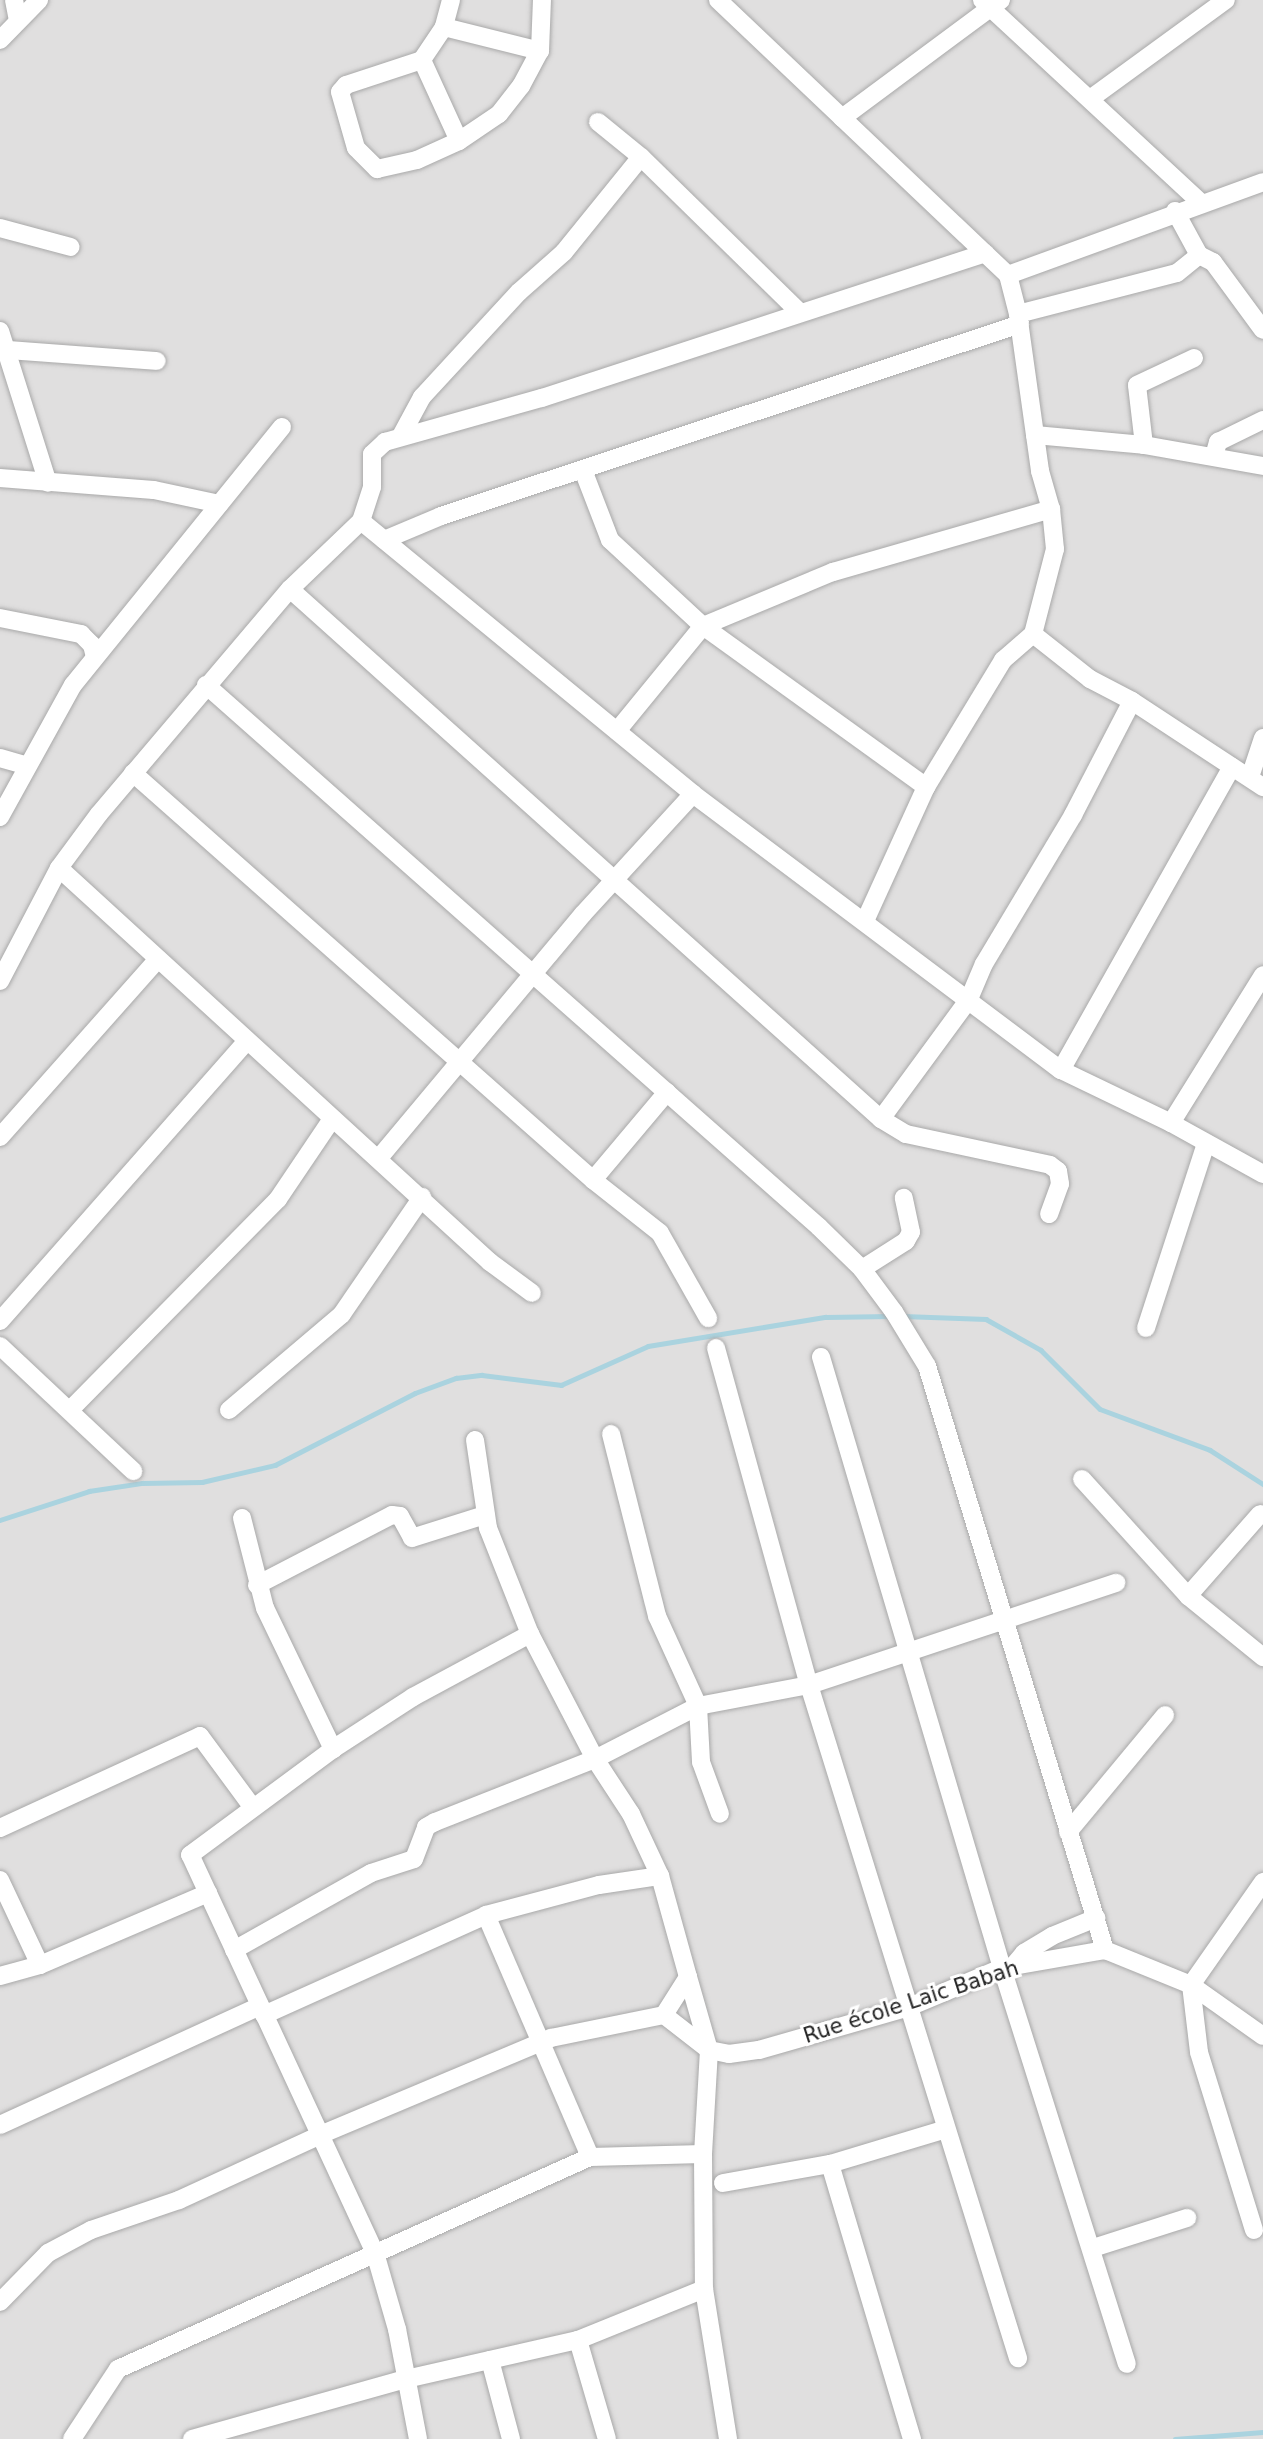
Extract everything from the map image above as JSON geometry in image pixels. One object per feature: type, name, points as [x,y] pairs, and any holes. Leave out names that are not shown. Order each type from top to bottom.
[{"type":"street","points":[[14,0],[18,21]]},
{"type":"street","points":[[0,40],[39,0]]},
{"type":"street","points":[[451,0],[444,27],[422,60],[342,87],[356,148],[377,169],[417,160],[459,141],[499,114],[521,86],[540,51],[542,0]]},
{"type":"street","points":[[718,0],[1008,275],[1019,319],[1035,435],[1051,509],[1055,550],[1033,634],[1003,660],[926,787],[865,921]]},
{"type":"street","points":[[1090,99],[1226,0]]},
{"type":"street","points":[[842,118],[991,3],[1200,202]]},
{"type":"street","points":[[444,27],[540,51]]},
{"type":"street","points":[[422,60],[459,141]]},
{"type":"street","points":[[598,122],[641,157],[798,311]]},
{"type":"street","points":[[402,435],[422,397],[519,292],[564,252],[641,157]]},
{"type":"street","points":[[1008,275],[1175,211],[1263,182]]},
{"type":"street","points":[[1175,211],[1199,255],[1213,262],[1263,330]]},
{"type":"street","points":[[0,228],[71,247]]},
{"type":"street","points":[[0,981],[59,868],[133,773],[290,589],[361,521],[372,487],[372,454],[402,435],[542,398],[798,311],[985,253]]},
{"type":"street","points":[[384,540],[441,516],[583,470],[1019,319],[1177,273],[1199,255]]},
{"type":"street","points":[[0,331],[48,484]]},
{"type":"street","points":[[7,350],[157,361]]},
{"type":"street","points":[[1144,444],[1137,385],[1194,358]]},
{"type":"street","points":[[1214,456],[1218,442],[1263,420]]},
{"type":"street","points":[[0,817],[25,765],[95,657],[282,427]]},
{"type":"street","points":[[1035,435],[1144,444],[1263,466]]},
{"type":"street","points":[[583,470],[610,540],[702,626],[926,787]]},
{"type":"street","points":[[0,478],[48,484],[154,490],[220,504]]},
{"type":"street","points":[[617,731],[702,626],[833,572],[1051,509]]},
{"type":"street","points":[[361,521],[693,794],[1061,1070],[1171,1123],[1263,1174]]},
{"type":"street","points":[[290,589],[881,1119],[906,1134],[1050,1165],[1058,1171],[1060,1184],[1049,1214]]},
{"type":"street","points":[[0,618],[80,634],[89,640],[95,657]]},
{"type":"street","points":[[1033,634],[1090,679],[1132,701],[1257,782],[1263,738]]},
{"type":"street","points":[[206,685],[667,1092],[862,1269],[928,1366],[1105,1950],[1191,1985],[1263,2036]]},
{"type":"street","points":[[881,1119],[969,999],[984,964],[1073,814],[1132,701]]},
{"type":"street","points":[[0,758],[25,765]]},
{"type":"street","points":[[1061,1070],[1232,767]]},
{"type":"street","points":[[133,773],[593,1180],[660,1233],[708,1318]]},
{"type":"street","points":[[379,1158],[533,974],[693,794]]},
{"type":"street","points":[[59,868],[332,1119],[422,1197],[489,1262],[533,1293]]},
{"type":"street","points":[[0,1137],[158,959]]},
{"type":"street","points":[[1171,1123],[1263,975]]},
{"type":"street","points":[[0,1321],[247,1041]]},
{"type":"street","points":[[593,1180],[667,1092]]},
{"type":"street","points":[[70,1410],[278,1199],[332,1119]]},
{"type":"street","points":[[1146,1328],[1206,1143]]},
{"type":"street","points":[[229,1410],[342,1314],[422,1197]]},
{"type":"street","points":[[862,1269],[906,1241],[911,1232],[904,1198]]},
{"type":"street","points":[[0,1346],[133,1471]]},
{"type":"street","points":[[716,1349],[809,1685],[1018,2358]]},
{"type":"street","points":[[821,1357],[908,1652],[1008,1967],[1127,2364]]},
{"type":"street","points":[[611,1434],[657,1616],[698,1706],[701,1762],[720,1814]]},
{"type":"street","points":[[475,1440],[485,1515],[530,1634],[595,1759],[631,1814],[660,1876],[709,2050],[703,2154],[704,2289],[728,2439]]},
{"type":"street","points":[[1082,1479],[1188,1596],[1263,1657]]},
{"type":"street","points":[[1188,1596],[1260,1514]]},
{"type":"street","points":[[257,1586],[392,1515],[400,1516],[412,1538],[485,1515]]},
{"type":"street","points":[[242,1518],[257,1586],[333,1749]]},
{"type":"street","points":[[234,1950],[371,1873],[414,1859],[426,1827],[595,1759],[698,1706],[809,1685],[1116,1583]]},
{"type":"street","points":[[418,2439],[407,2379],[375,2253],[190,1855],[333,1749],[413,1697],[530,1634]]},
{"type":"street","points":[[1068,1832],[1165,1714]]},
{"type":"street","points":[[0,1828],[200,1736],[253,1808]]},
{"type":"street","points":[[0,2125],[486,1915],[598,1885],[660,1876]]},
{"type":"street","points":[[0,1880],[40,1965]]},
{"type":"street","points":[[1254,2230],[1199,2052],[1191,1985],[1263,1882]]},
{"type":"street","points":[[0,1976],[40,1965],[208,1893]]},
{"type":"street","points":[[486,1915],[590,2157]]},
{"type":"street","points":[[1008,1967],[1024,1953],[1052,1936],[1096,1919]]},
{"type":"street","name":"Rue école Laic Babah","points":[[709,2050],[729,2054],[759,2050],[908,2007],[1008,1967],[1105,1950]]},
{"type":"street","points":[[0,2302],[48,2253],[90,2230],[179,2200],[320,2135],[541,2042],[664,2015],[688,1977]]},
{"type":"street","points":[[664,2015],[709,2050]]},
{"type":"street","points":[[723,2183],[830,2164],[946,2129]]},
{"type":"street","points":[[72,2439],[118,2369],[590,2157],[703,2154]]},
{"type":"street","points":[[830,2164],[912,2439]]},
{"type":"street","points":[[1093,2248],[1187,2218]]},
{"type":"street","points":[[192,2439],[407,2379],[578,2340],[704,2289]]},
{"type":"street","points":[[578,2340],[607,2439]]},
{"type":"street","points":[[490,2360],[511,2439]]},
{"type":"shaded area","points":[[0,0],[1263,0],[1263,2439],[0,2439]]},
{"type":"waterway","points":[[0,1520],[89,1491],[142,1483],[202,1482],[275,1465],[415,1393],[456,1378],[482,1375],[561,1385],[648,1346],[826,1317],[890,1316]]},
{"type":"waterway","points":[[903,1316],[986,1319],[1041,1350],[1100,1409],[1210,1450],[1263,1484]]},
{"type":"waterway","points":[[1175,2439],[1263,2432]]}]
